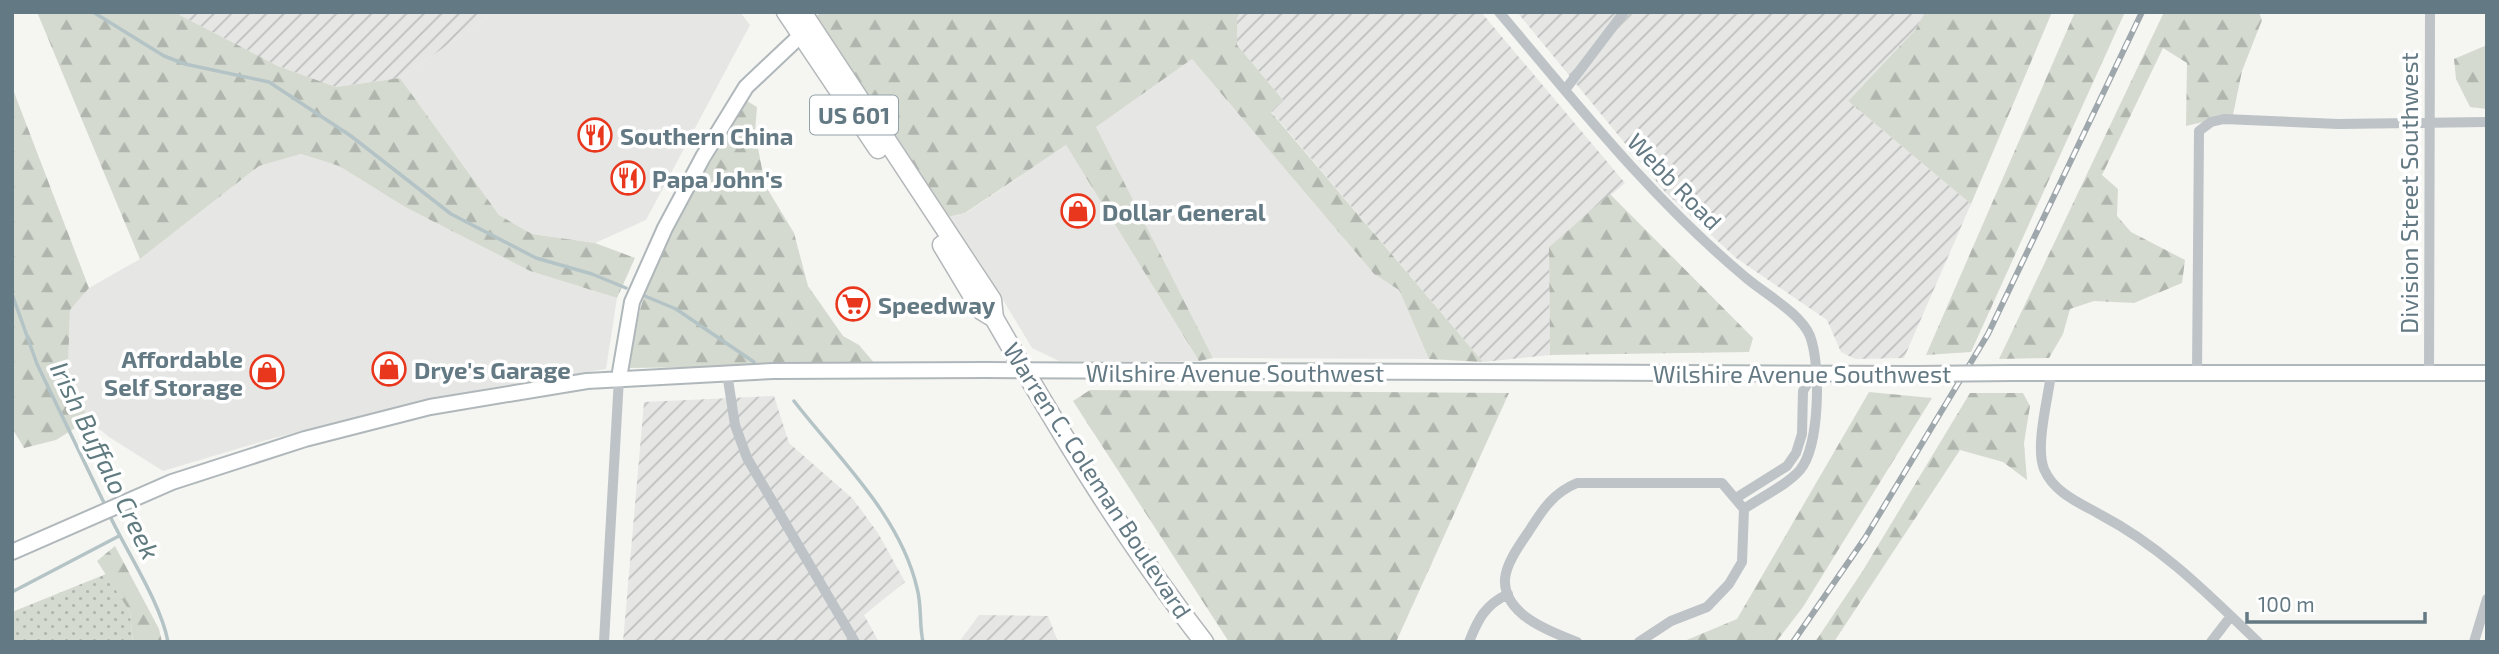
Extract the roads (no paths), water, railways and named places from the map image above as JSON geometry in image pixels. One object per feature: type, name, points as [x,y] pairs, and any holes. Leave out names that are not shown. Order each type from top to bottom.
[{"type":"highway","name":"Warren C. Coleman Boulevard","points":[[786,12],[981,310],[994,318]]},
{"type":"highway","name":"Warren C. Coleman Boulevard","points":[[807,14],[992,300],[994,318],[1024,370],[1172,601],[1203,642]]},
{"type":"street","name":"Webb Road","points":[[1499,12],[1654,195],[1704,243],[1802,324],[1812,345],[1816,400],[1814,440],[1808,458],[1798,472],[1744,509]]},
{"type":"street","points":[[1565,90],[1624,12]]},
{"type":"street","name":"Division Street Southwest","points":[[2429,373],[2430,12]]},
{"type":"street","points":[[604,642],[619,378],[623,341],[632,302],[665,228],[703,157],[746,87],[801,35]]},
{"type":"street","points":[[2197,373],[2199,131],[2211,122],[2224,119],[2487,122]]},
{"type":"street","name":"Wilshire Avenue Southwest","points":[[12,552],[156,489],[305,439],[430,407],[508,392],[619,378],[727,373],[1024,370],[1916,374],[2487,373]]},
{"type":"street","points":[[727,373],[735,425],[747,458],[855,642]]},
{"type":"street","points":[[1736,499],[1787,466],[1796,453],[1802,434],[1803,391],[1814,373]]},
{"type":"street","points":[[2051,374],[2041,451],[2045,469],[2056,485],[2068,497],[2149,544],[2196,582],[2258,642]]},
{"type":"street","points":[[1577,642],[1544,630],[1522,614],[1508,594],[1505,578],[1519,546],[1544,506],[1559,491],[1577,483],[1722,483],[1744,509],[1742,562],[1729,584],[1707,607],[1671,621],[1639,642]]},
{"type":"street","points":[[1469,642],[1480,614],[1494,601],[1508,594]]},
{"type":"street","points":[[2474,642],[2487,599]]},
{"type":"street","points":[[2211,642],[2231,616]]},
{"type":"waterway","points":[[93,12],[164,56],[185,64],[269,82],[351,136],[451,214],[536,258],[592,274],[626,288]]},
{"type":"waterway","name":"Irish Buffalo Creek","points":[[12,294],[37,364],[106,507]]},
{"type":"waterway","points":[[645,296],[676,309],[754,362]]},
{"type":"waterway","points":[[794,401],[866,488],[897,536],[909,561],[917,588],[923,642]]},
{"type":"waterway","name":"Irish Buffalo Creek","points":[[109,514],[151,594],[168,642]]},
{"type":"waterway","points":[[12,592],[119,536]]},
{"type":"railway","points":[[1793,642],[1865,538],[1988,334],[2142,12]]},
{"type":"place","name":"Southern China","points":[[595,135]]},
{"type":"place","name":"Papa John's","points":[[628,178]]},
{"type":"place","name":"Dollar General","points":[[1078,211]]},
{"type":"place","name":"Speedway","points":[[853,304]]},
{"type":"place","name":"Drye's Garage","points":[[389,369]]},
{"type":"place","name":"Affordable Self Storage","points":[[267,372]]}]
